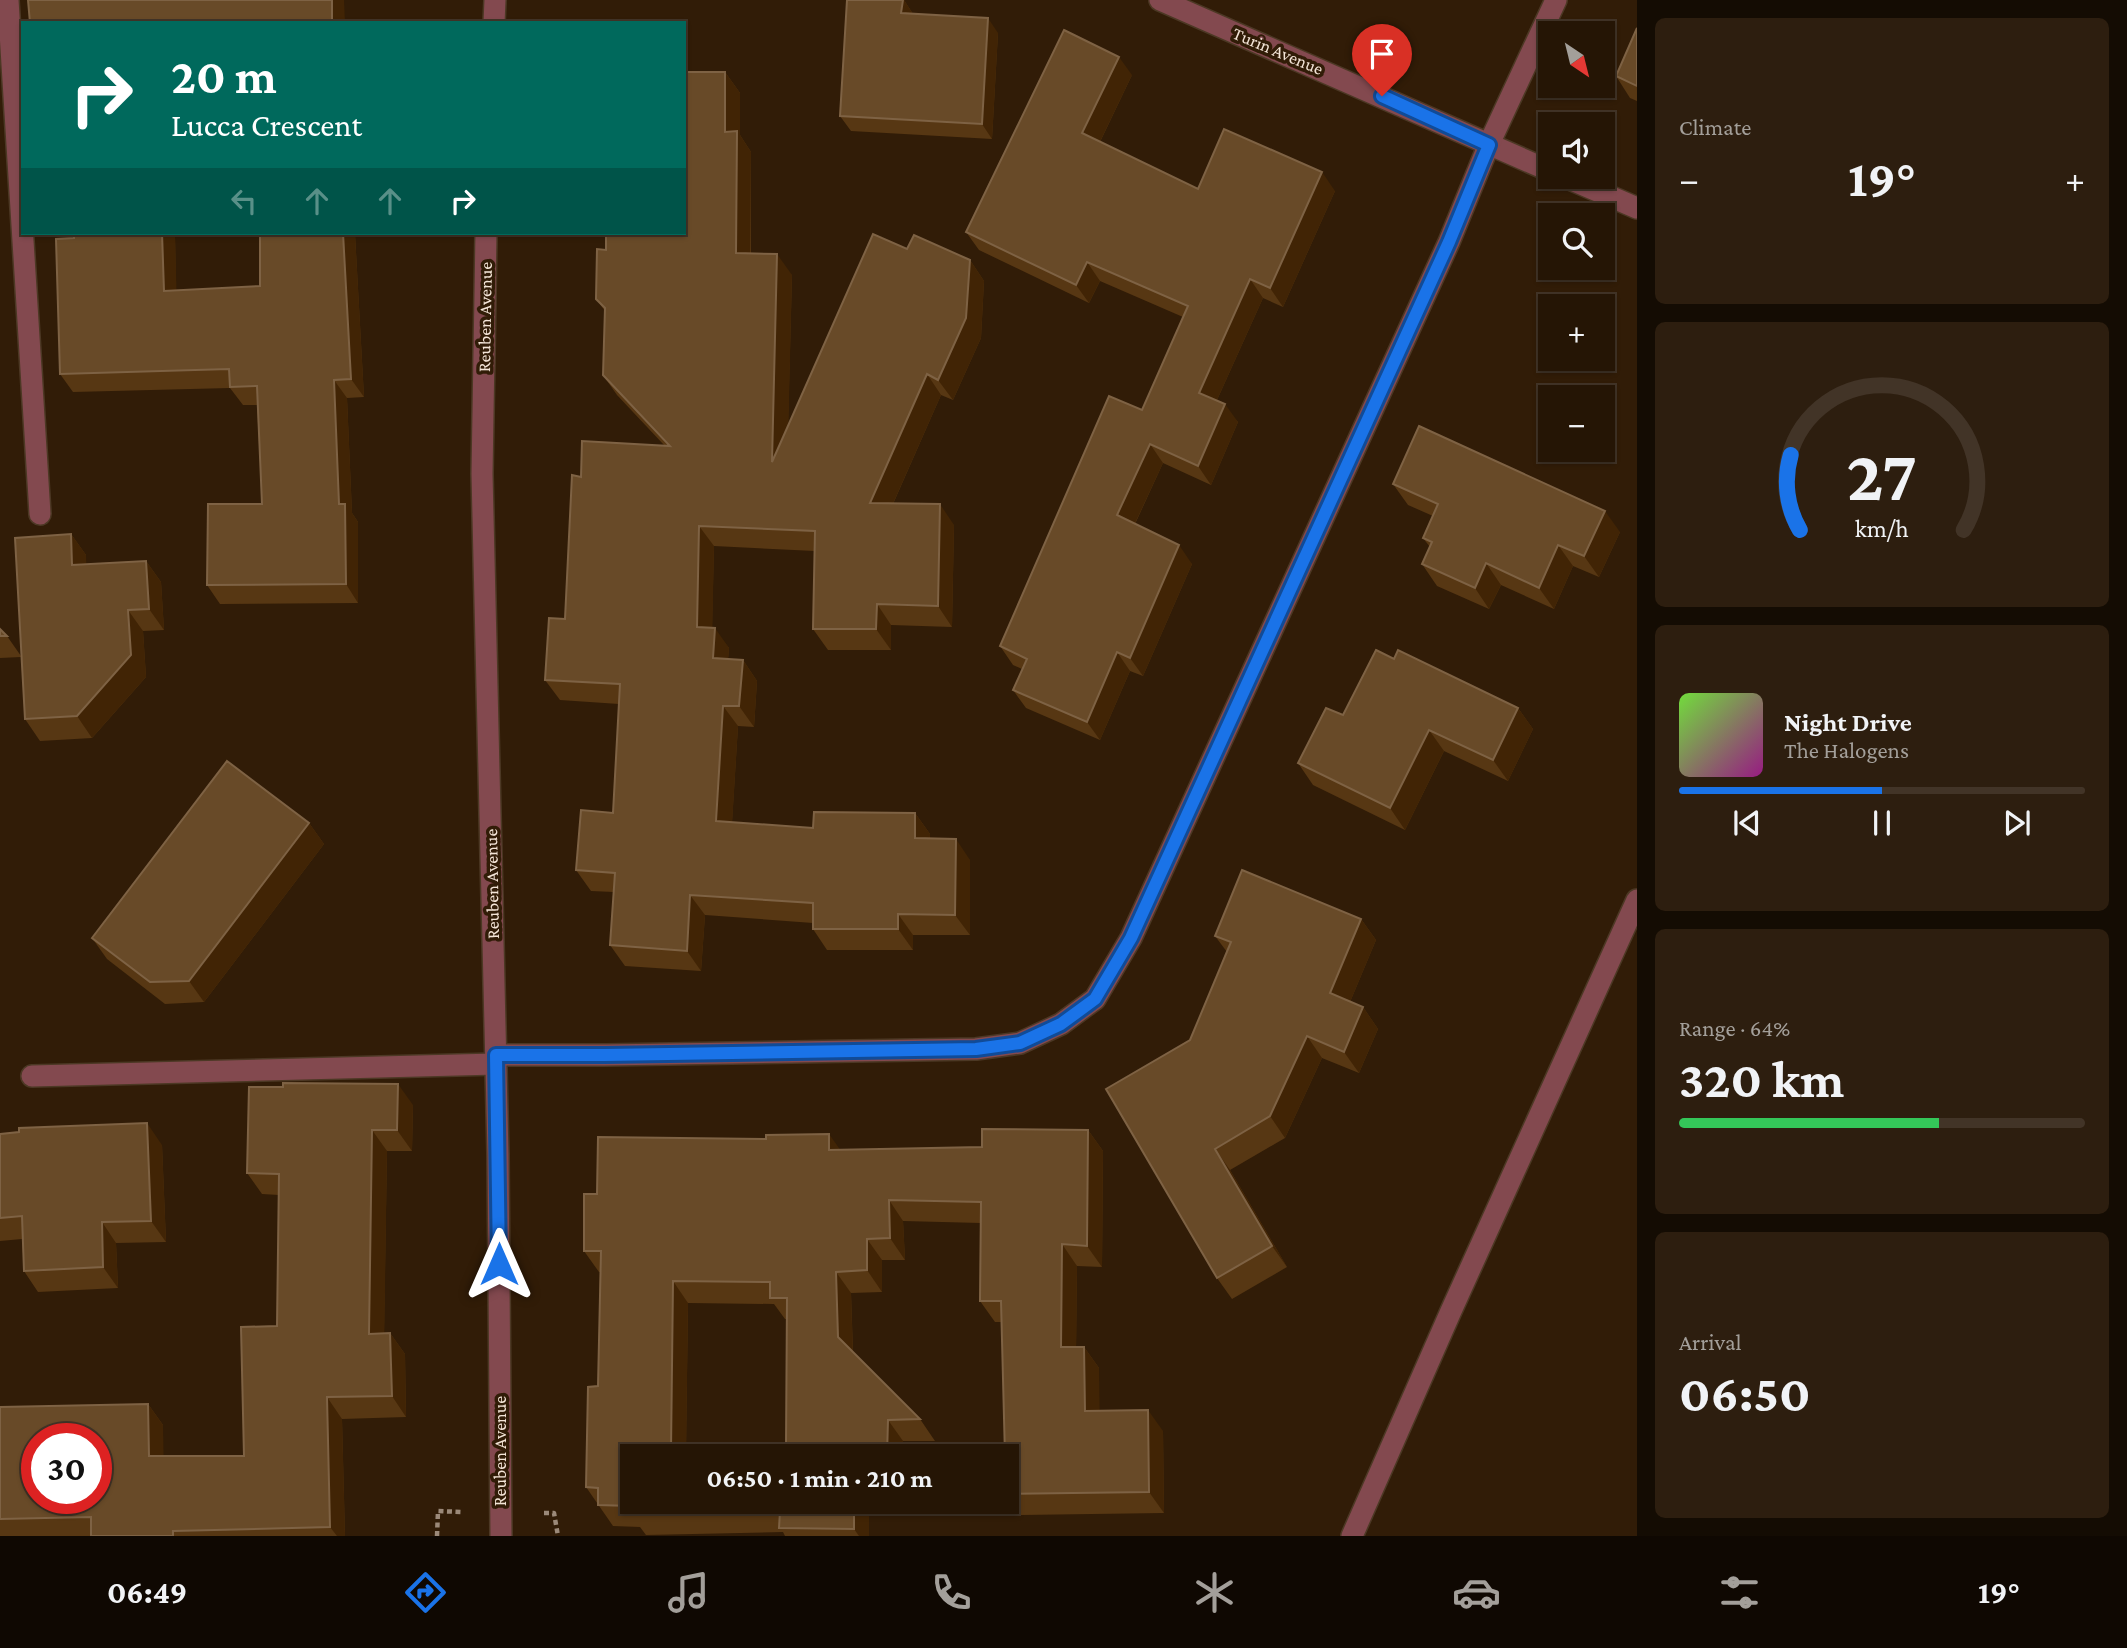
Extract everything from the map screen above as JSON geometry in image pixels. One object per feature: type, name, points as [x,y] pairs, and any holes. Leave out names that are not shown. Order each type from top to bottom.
[{"type":"street","points":[[8,0],[21,209]]},
{"type":"street","points":[[494,21],[495,0]]},
{"type":"street","name":"Turin Avenue","points":[[1160,0],[1538,165]]},
{"type":"street","points":[[32,1076],[605,1055],[976,1049],[1020,1043],[1061,1024],[1095,999],[1131,938],[1449,242],[1489,145],[1556,0]]},
{"type":"street","points":[[1593,189],[1637,208]]},
{"type":"street","points":[[23,235],[40,514]]},
{"type":"street","name":"Reuben Avenue","points":[[486,235],[482,474],[496,1059],[501,1536]]},
{"type":"street","points":[[1352,1536],[1637,900]]},
{"type":"building","points":[[28,0],[332,0],[332,21],[30,21]]},
{"type":"building","points":[[847,0],[903,0],[901,13],[988,18],[982,124],[840,116]]},
{"type":"building","points":[[1637,28],[1637,86],[1616,76]]},
{"type":"building","points":[[1064,30],[1119,57],[1082,133],[1198,189],[1224,129],[1322,172],[1270,288],[1250,279],[1199,393],[1225,404],[1198,466],[1150,444],[1117,515],[1179,545],[1130,658],[1117,652],[1087,722],[1013,690],[1027,659],[1000,646],[1109,396],[1142,410],[1188,306],[1087,262],[1076,285],[966,232]]},
{"type":"building","points":[[686,72],[725,72],[725,132],[737,131],[736,253],[777,254],[772,462],[873,234],[907,249],[914,235],[970,260],[966,318],[938,380],[927,374],[870,503],[940,504],[938,606],[877,604],[876,629],[813,629],[815,531],[699,526],[697,627],[715,628],[713,658],[743,660],[739,706],[723,706],[716,821],[813,828],[814,812],[915,813],[915,838],[956,839],[955,915],[898,914],[898,929],[813,929],[813,903],[690,895],[687,951],[610,945],[615,873],[576,870],[581,810],[613,813],[620,684],[545,680],[549,618],[565,619],[572,475],[581,477],[582,441],[670,446],[603,375],[605,308],[596,299],[597,249],[606,250],[606,235],[686,235]]},
{"type":"building","points":[[74,235],[162,235],[164,291],[260,286],[260,235],[343,235],[351,379],[334,380],[339,504],[345,504],[346,584],[207,585],[208,504],[262,504],[257,386],[230,387],[229,369],[60,374],[56,239],[74,238]]},
{"type":"building","points":[[1419,426],[1605,511],[1584,556],[1558,545],[1539,588],[1486,563],[1475,588],[1422,564],[1432,542],[1423,538],[1438,504],[1393,484]]},
{"type":"building","points":[[71,534],[72,565],[146,561],[149,609],[128,610],[131,655],[77,716],[25,719],[15,538]]},
{"type":"building","points":[[1376,650],[1394,659],[1398,650],[1518,708],[1493,760],[1429,730],[1390,808],[1298,763],[1326,708],[1343,715]]},
{"type":"building","points":[[227,761],[309,823],[189,981],[150,982],[92,938]]},
{"type":"building","points":[[1242,870],[1361,919],[1330,993],[1363,1007],[1344,1052],[1307,1036],[1270,1116],[1215,1149],[1272,1246],[1217,1278],[1106,1089],[1190,1040],[1231,942],[1215,936]]},
{"type":"building","points":[[283,1083],[398,1084],[397,1130],[372,1130],[369,1334],[390,1333],[392,1396],[327,1397],[330,1527],[173,1531],[173,1536],[91,1536],[91,1517],[0,1519],[0,1407],[148,1404],[149,1456],[244,1456],[241,1327],[277,1326],[279,1174],[247,1173],[249,1087],[283,1087]]},
{"type":"building","points":[[147,1123],[151,1221],[102,1222],[103,1267],[24,1271],[22,1216],[0,1218],[0,1134],[19,1132],[19,1128]]},
{"type":"building","points":[[982,1129],[1088,1130],[1087,1246],[1062,1244],[1061,1347],[1084,1347],[1085,1411],[1148,1410],[1149,1492],[1019,1494],[1019,1444],[1005,1444],[1001,1301],[980,1301],[981,1202],[889,1200],[890,1238],[867,1239],[867,1270],[836,1272],[838,1337],[920,1419],[888,1420],[887,1444],[786,1444],[787,1298],[770,1298],[770,1282],[673,1281],[671,1444],[620,1444],[620,1506],[598,1505],[598,1488],[586,1487],[588,1387],[598,1386],[601,1251],[584,1251],[584,1194],[597,1194],[598,1137],[766,1139],[766,1135],[829,1134],[829,1150],[982,1147]]},
{"type":"building","points":[[780,1514],[854,1514],[854,1529],[779,1528]]},
{"type":"route","points":[[499,1264],[496,1055],[976,1049],[1020,1043],[1061,1024],[1095,999],[1114,971],[1131,938],[1449,242],[1489,145],[1382,96]]}]
